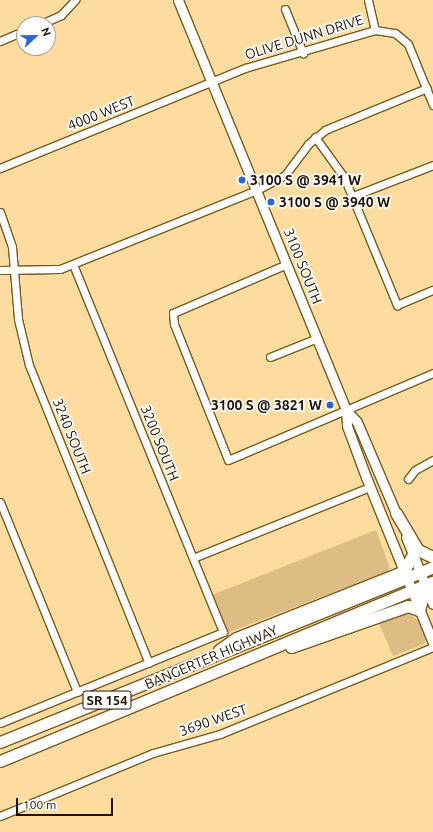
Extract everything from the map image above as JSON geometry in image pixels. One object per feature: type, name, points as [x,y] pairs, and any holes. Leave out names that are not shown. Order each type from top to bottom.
[{"type":"highway","points":[[396,513],[418,550],[433,556]]},
{"type":"highway","points":[[405,574],[413,554]]},
{"type":"highway","name":"BANGERTER HIGHWAY","points":[[0,742],[213,657],[405,574],[420,573],[433,567]]},
{"type":"highway","points":[[277,646],[291,647],[408,606],[419,610],[423,596],[430,588]]},
{"type":"highway","name":"BANGERTER HIGHWAY","points":[[0,761],[412,591],[430,588]]},
{"type":"highway","points":[[106,718],[116,706],[200,671],[213,657]]},
{"type":"main road","name":"3100 SOUTH","points":[[178,0],[346,410],[347,426],[433,643]]},
{"type":"main road","name":"3100 SOUTH","points":[[346,410],[357,422],[420,573],[430,588],[433,604]]},
{"type":"street","points":[[56,18],[61,16],[75,0]]},
{"type":"street","points":[[368,0],[375,30]]},
{"type":"street","points":[[285,9],[303,53]]},
{"type":"street","name":"OLIVE DUNN DRIVE","points":[[211,82],[258,64],[303,53],[375,30],[395,33],[408,44],[433,105]]},
{"type":"street","points":[[0,41],[16,34]]},
{"type":"street","name":"4000 WEST","points":[[0,168],[211,82]]},
{"type":"street","points":[[0,270],[48,271],[74,264],[257,190],[285,175],[315,137],[336,124],[426,88]]},
{"type":"street","points":[[315,137],[344,177],[396,305],[433,290]]},
{"type":"street","points":[[353,196],[433,165]]},
{"type":"street","name":"3240 SOUTH","points":[[0,212],[12,247],[18,319],[29,365],[149,663]]},
{"type":"street","name":"3200 SOUTH","points":[[74,264],[223,632],[149,663]]},
{"type":"street","points":[[287,264],[173,313],[174,324],[228,460],[433,373]]},
{"type":"street","points":[[270,357],[317,338]]},
{"type":"street","points":[[408,479],[415,470],[433,460]]},
{"type":"street","points":[[193,558],[370,487]]},
{"type":"street","points":[[0,502],[77,692]]},
{"type":"street","name":"3690 WEST","points":[[0,816],[153,753],[220,734],[433,647]]},
{"type":"street","points":[[0,723],[149,663]]},
{"type":"shaded area","points":[[376,530],[390,568],[387,572],[227,633],[212,595]]},
{"type":"shaded area","points":[[406,612],[418,620],[426,639],[424,644],[393,656],[379,623]]},
{"type":"place","name":"3100 S @ 3941 W","points":[[242,180]]},
{"type":"place","name":"3100 S @ 3940 W","points":[[271,202]]},
{"type":"place","name":"3100 S @ 3821 W","points":[[330,405]]}]
